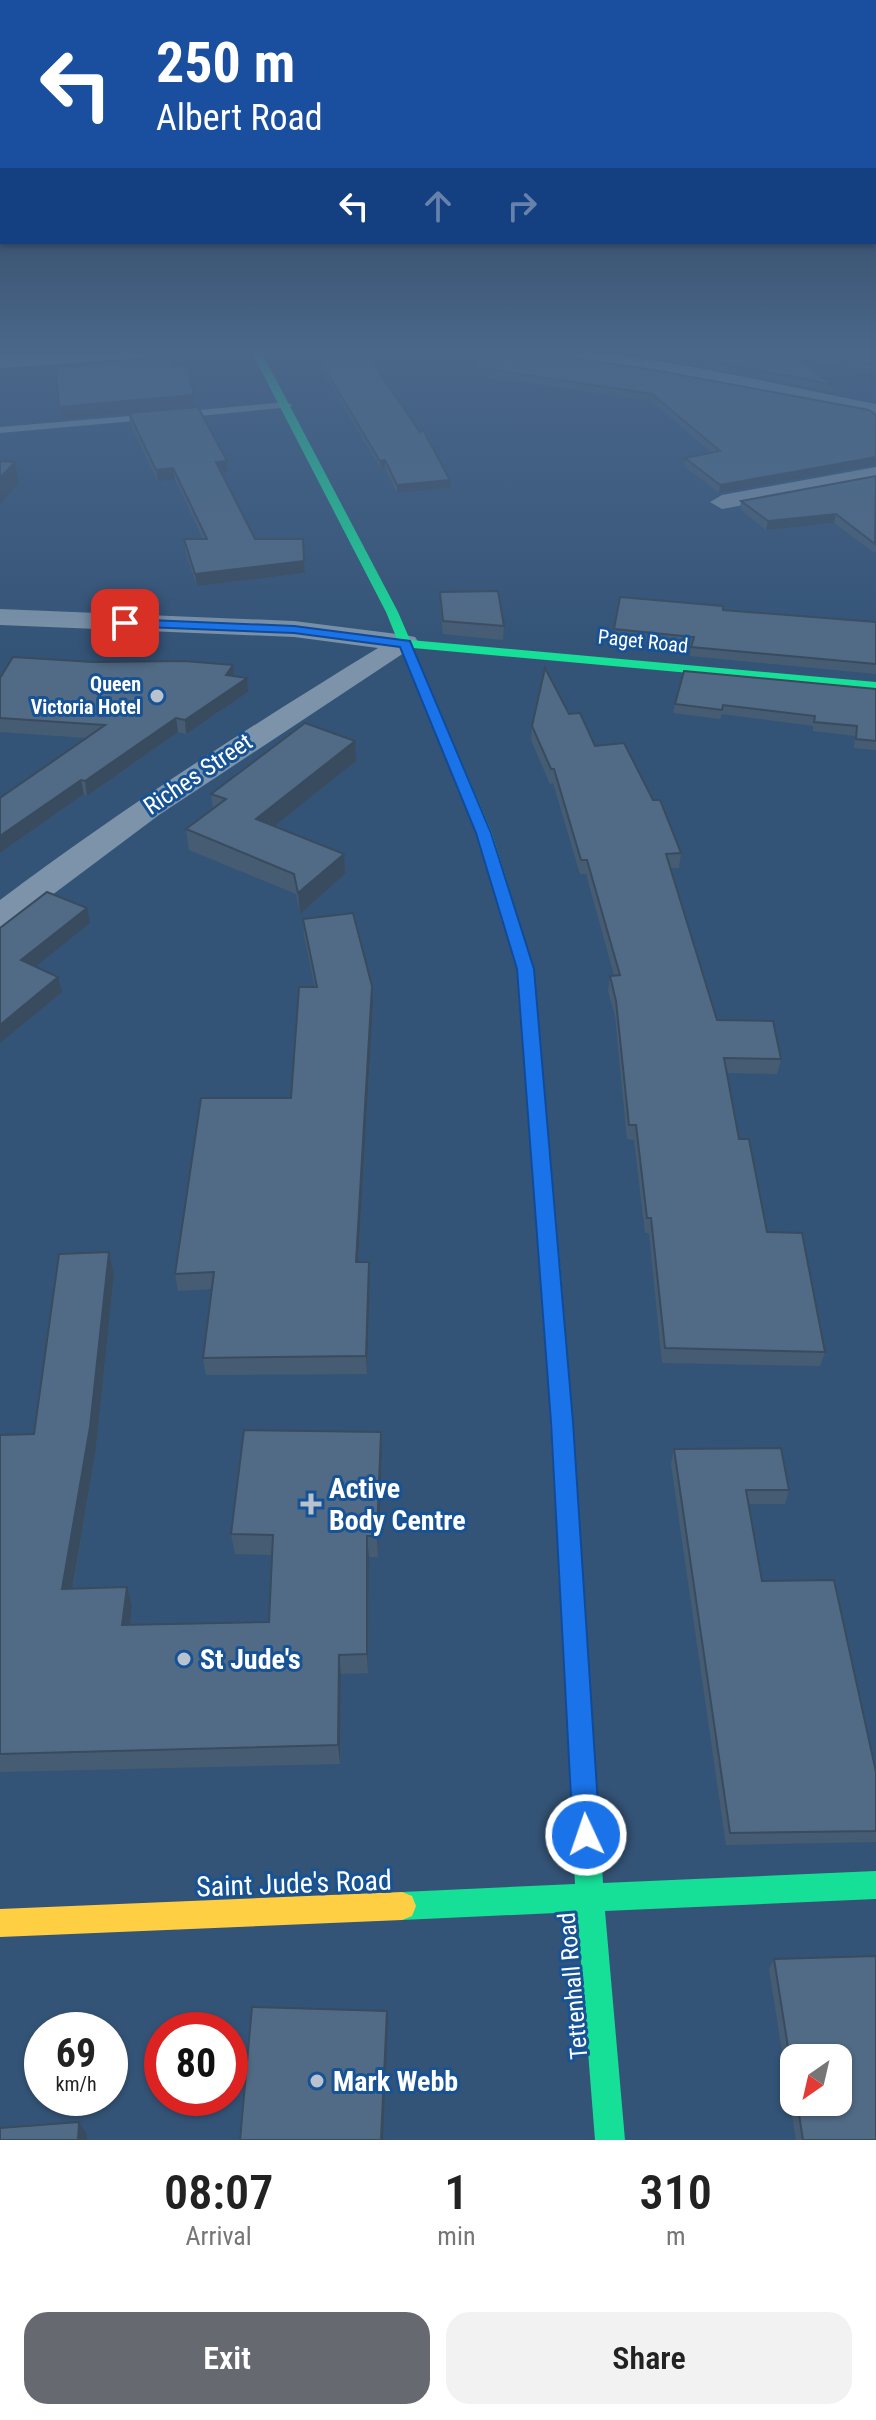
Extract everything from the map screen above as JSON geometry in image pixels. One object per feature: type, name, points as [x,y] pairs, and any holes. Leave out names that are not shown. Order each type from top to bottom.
[{"type":"main road","name":"Tettenhall Road","points":[[310,451],[405,643],[484,833],[526,969],[562,1422],[590,1899],[610,2140]]},
{"type":"main road","name":"Paget Road","points":[[405,643],[876,686]]},
{"type":"main road","name":"Saint Jude's Road","points":[[0,1923],[876,1885]]},
{"type":"street","points":[[722,502],[775,483],[876,474]]},
{"type":"street","points":[[0,617],[294,629],[405,643]]},
{"type":"street","name":"Riches Street","points":[[0,917],[82,852],[225,754],[405,643]]},
{"type":"building","points":[[147,451],[222,451],[227,461],[216,462],[255,539],[303,539],[304,561],[195,574],[184,539],[207,539],[173,468],[156,470]]},
{"type":"building","points":[[374,451],[434,451],[450,480],[397,485],[385,460],[380,461]]},
{"type":"building","points":[[720,451],[876,451],[876,457],[720,485],[685,458]]},
{"type":"building","points":[[0,461],[15,462],[0,478]]},
{"type":"building","points":[[876,476],[875,544],[836,514],[768,521],[741,501]]},
{"type":"building","points":[[498,591],[504,626],[443,621],[440,592]]},
{"type":"building","points":[[620,597],[723,606],[723,610],[876,622],[876,664],[691,647],[694,637],[614,629]]},
{"type":"building","points":[[13,657],[233,665],[226,675],[247,678],[185,720],[176,718],[0,836],[0,798],[105,725],[0,718],[0,678]]},
{"type":"building","points":[[545,668],[569,714],[580,713],[595,746],[624,743],[653,800],[660,800],[681,853],[666,854],[717,1020],[773,1021],[781,1059],[724,1058],[739,1139],[749,1139],[767,1232],[802,1233],[825,1352],[665,1348],[651,1218],[647,1218],[636,1125],[629,1125],[616,1001],[610,976],[620,975],[587,860],[581,860],[554,769],[551,769],[532,726]]},
{"type":"building","points":[[684,671],[876,689],[876,741],[856,739],[857,726],[814,722],[815,716],[723,705],[722,710],[675,704]]},
{"type":"building","points":[[305,723],[355,741],[256,819],[344,854],[298,893],[294,874],[186,829],[226,799],[211,794]]},
{"type":"building","points":[[47,892],[87,908],[21,960],[58,977],[0,1025],[0,928]]},
{"type":"building","points":[[353,913],[372,986],[356,1262],[369,1262],[366,1356],[203,1358],[214,1272],[175,1274],[201,1098],[291,1098],[299,987],[317,987],[303,919]]},
{"type":"building","points":[[109,1252],[90,1427],[62,1589],[127,1587],[122,1625],[269,1622],[273,1535],[231,1534],[244,1430],[381,1432],[377,1536],[367,1536],[367,1654],[339,1655],[338,1745],[0,1754],[0,1435],[34,1434],[59,1254]]},
{"type":"building","points":[[781,1448],[789,1490],[746,1490],[762,1581],[834,1580],[876,1772],[876,1831],[730,1833],[674,1449]]},
{"type":"building","points":[[876,1956],[876,2140],[803,2140],[799,2116],[852,2116],[852,2044],[787,2044],[774,1959]]},
{"type":"building","name":"Mark Webb","points":[[252,2007],[387,2011],[381,2140],[240,2140],[242,2116],[248,2116]]},
{"type":"building","points":[[79,2122],[78,2140],[0,2140],[0,2128]]},
{"type":"traffic: fast","points":[[308,451],[392,612],[484,833],[526,969],[553,1299]]},
{"type":"traffic: fast","points":[[405,643],[876,686]]},
{"type":"traffic: fast","points":[[573,1603],[590,1899],[610,2140]]},
{"type":"traffic: fast","points":[[402,1906],[876,1885]]},
{"type":"traffic: slow","points":[[0,1923],[402,1906]]},
{"type":"traffic: jam","points":[[553,1299],[573,1603]]},
{"type":"place","name":"Queen Victoria Hotel","points":[[157,696]]},
{"type":"place","name":"Active Body Centre","points":[[311,1504]]},
{"type":"place","name":"St Jude's","points":[[184,1659]]},
{"type":"place","name":"Mark Webb","points":[[317,2081]]},
{"type":"route","points":[[125,623],[294,629],[405,643],[484,833],[526,969],[562,1422],[586,1835]]}]
